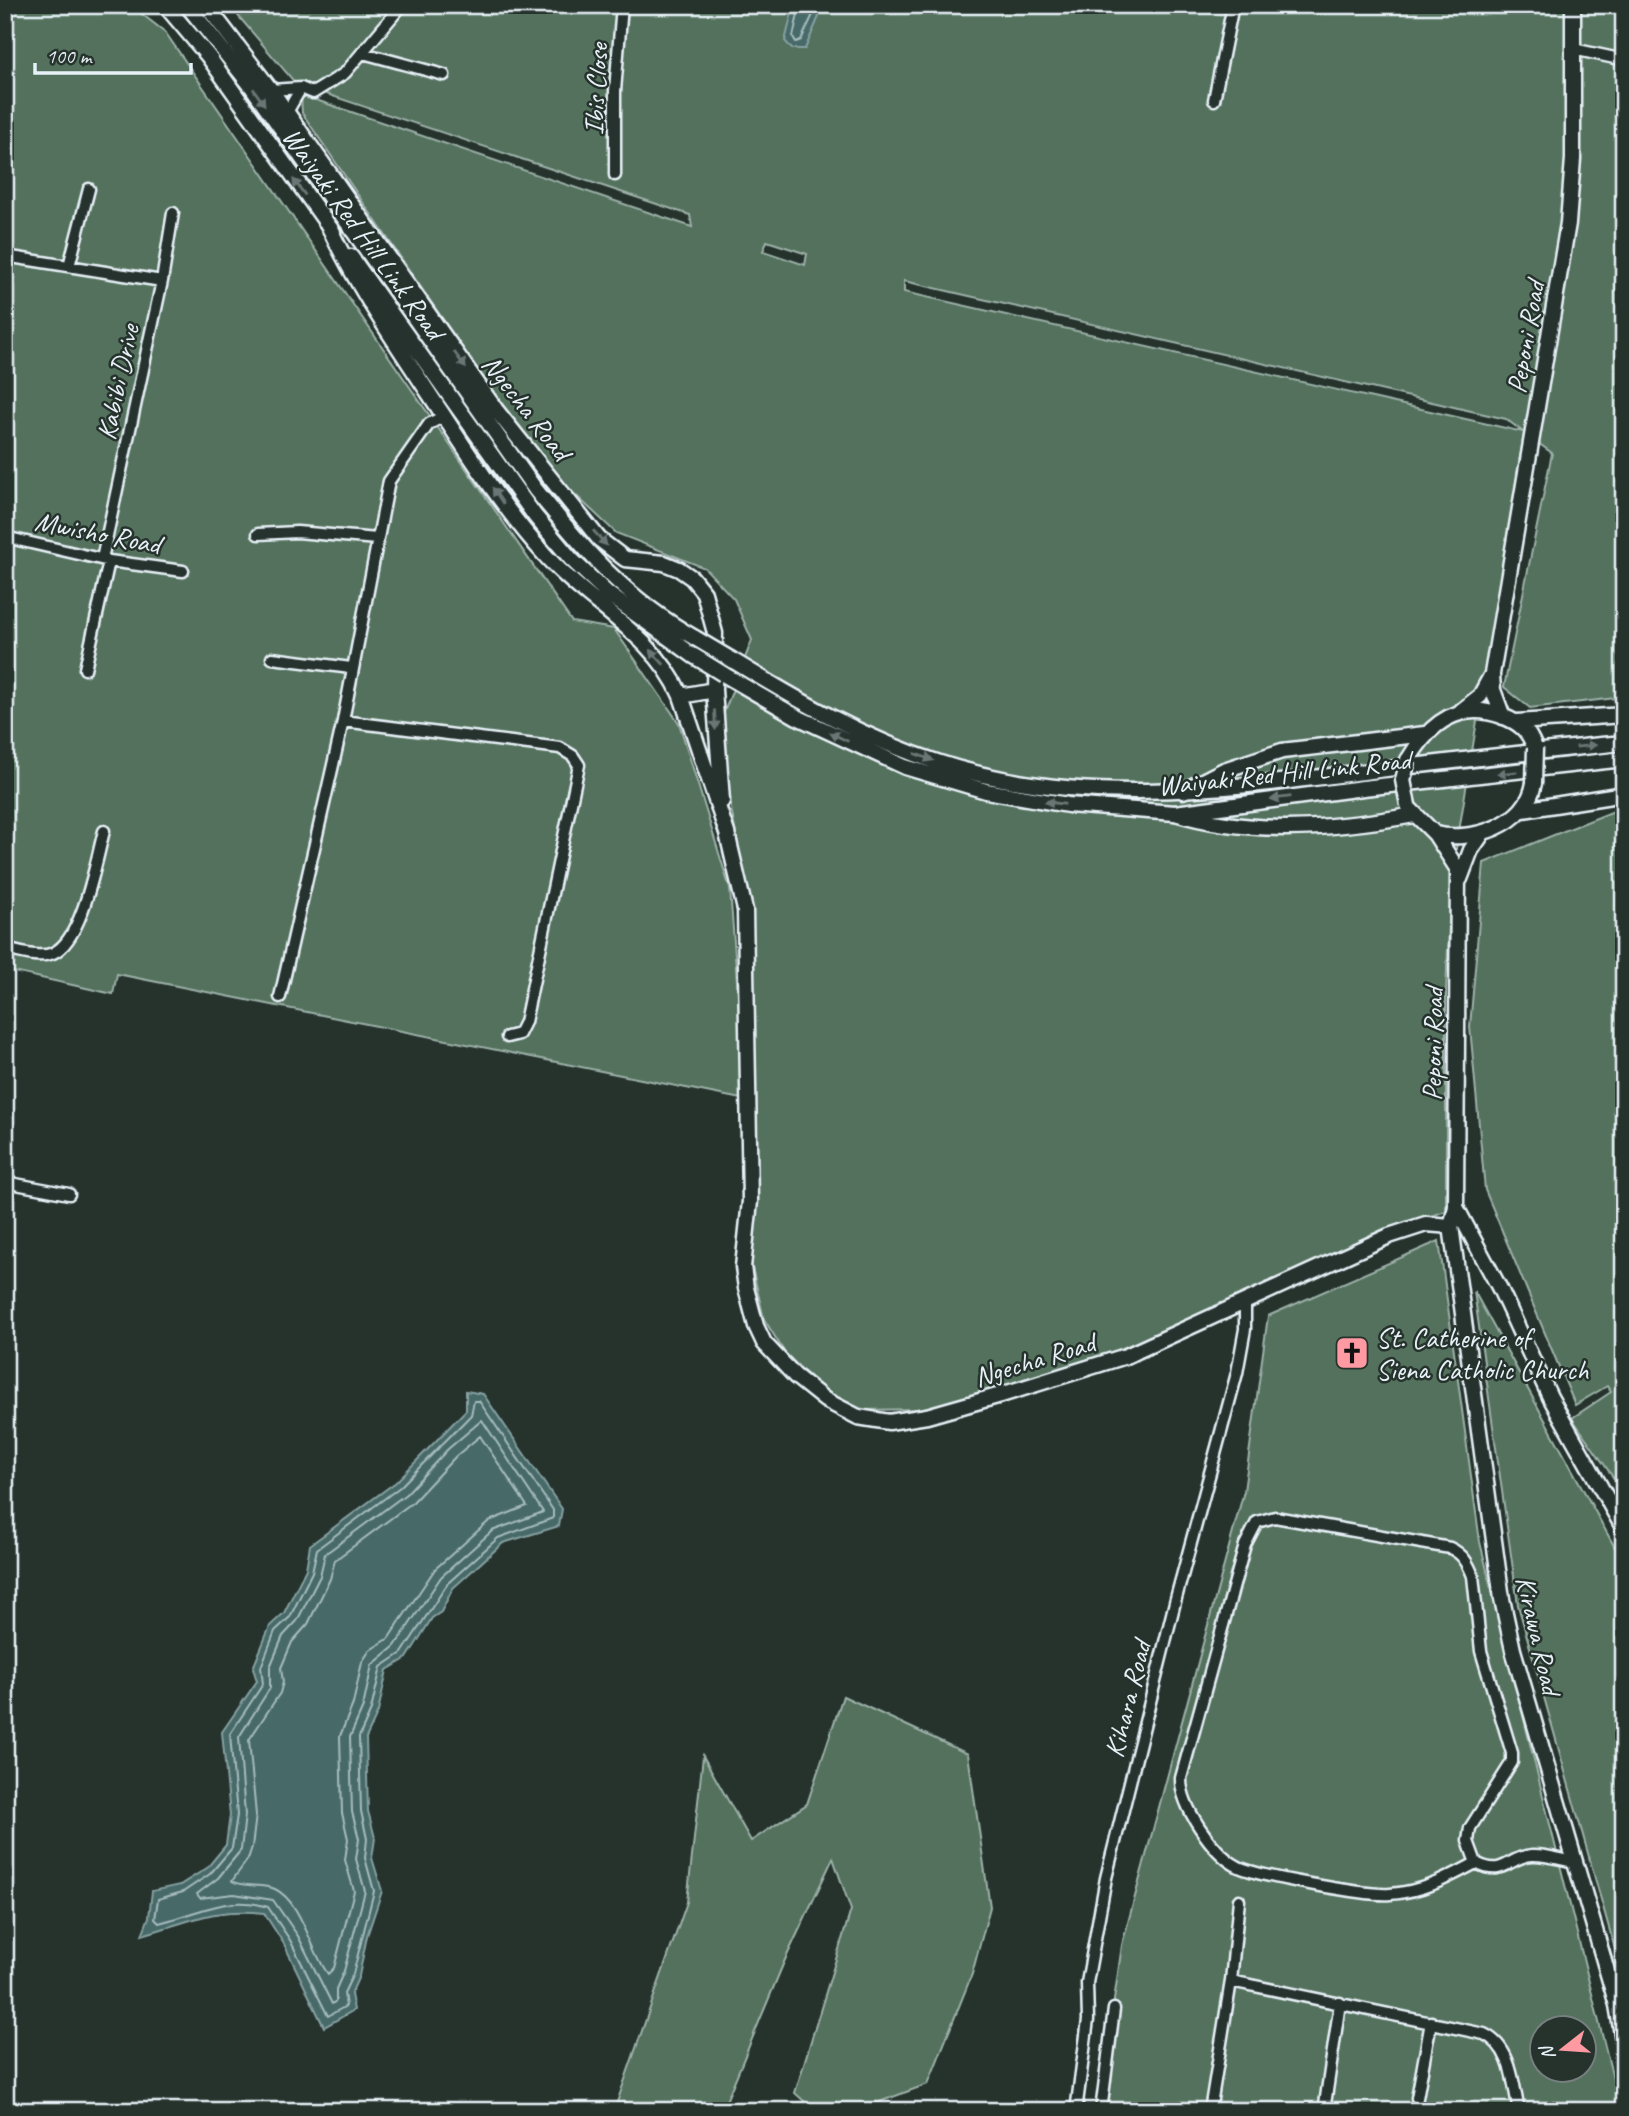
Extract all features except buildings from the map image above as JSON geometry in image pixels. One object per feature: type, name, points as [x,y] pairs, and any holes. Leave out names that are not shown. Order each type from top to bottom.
[{"type":"main road","name":"Waiyaki Red Hill Link Road","points":[[165,5],[208,56],[529,508],[571,559],[608,594],[694,656],[797,717],[929,775],[1017,798],[1175,813],[1363,788],[1624,759]]},
{"type":"main road","name":"Waiyaki Red Hill Link Road","points":[[187,5],[245,77],[371,245],[535,489],[578,544],[631,594],[695,638],[800,702],[847,726],[941,764],[976,773],[1095,790],[1183,791],[1624,743]]},
{"type":"main road","name":"Ngecha Road","points":[[206,5],[271,90],[371,245],[496,410],[600,539],[625,559],[664,563],[685,573],[698,585],[713,618],[717,761],[727,833]]},
{"type":"main road","name":"Peponi Road","points":[[1510,719],[1493,690],[1492,674],[1563,266],[1573,159],[1573,5]]},
{"type":"main road","name":"Ngecha Road","points":[[329,226],[362,293],[507,509],[543,553],[654,655],[674,680],[681,696],[727,833],[741,884],[747,938],[750,1201],[743,1267],[746,1288],[753,1317],[764,1343],[795,1376],[825,1400],[858,1417],[888,1422],[927,1416],[1095,1367],[1245,1303],[1389,1236],[1426,1224],[1451,1226]]},
{"type":"main road","name":"Peponi Road","points":[[1461,711],[1480,696],[1492,674]]},
{"type":"main road","points":[[681,696],[714,690]]},
{"type":"main road","points":[[1523,810],[1530,800],[1534,783],[1535,748],[1527,730],[1510,719],[1482,710],[1461,711],[1440,721],[1425,734],[1408,760],[1403,780],[1411,810],[1435,834],[1458,837],[1482,834],[1523,810],[1624,794]]},
{"type":"main road","points":[[1510,719],[1624,715]]},
{"type":"main road","points":[[1183,791],[1224,770],[1275,752],[1425,734]]},
{"type":"main road","points":[[1175,813],[1214,822],[1301,827],[1411,810]]},
{"type":"main road","name":"Peponi Road","points":[[1435,834],[1453,859],[1459,881],[1456,1207]]},
{"type":"main road","name":"Peponi Road","points":[[1459,881],[1471,850],[1482,834]]},
{"type":"main road","points":[[1451,1226],[1456,1207]]},
{"type":"main road","points":[[1456,1207],[1500,1289],[1550,1397],[1624,1529]]},
{"type":"main road","name":"Kirawa Road","points":[[1451,1226],[1502,1599],[1513,1650],[1616,2005],[1624,2046]]},
{"type":"street","points":[[271,90],[300,88],[313,93],[333,83],[363,53],[402,5]]},
{"type":"street","name":"Ibis Close","points":[[615,175],[615,91],[622,5]]},
{"type":"street","points":[[1214,100],[1233,5]]},
{"type":"street","points":[[1573,50],[1624,60]]},
{"type":"street","points":[[363,53],[444,75]]},
{"type":"street","points":[[286,114],[300,88]]},
{"type":"street","points":[[69,266],[89,189]]},
{"type":"street","name":"Kabibi Drive","points":[[85,669],[173,213]]},
{"type":"street","points":[[5,257],[162,281]]},
{"type":"street","points":[[280,997],[343,721],[351,668],[393,471],[429,424],[443,416]]},
{"type":"street","points":[[258,534],[297,532],[377,539]]},
{"type":"street","name":"Mwisho Road","points":[[5,537],[106,560],[183,571]]},
{"type":"street","points":[[272,658],[351,668]]},
{"type":"street","points":[[343,721],[560,748],[573,756],[579,765],[525,1022],[519,1034],[507,1037]]},
{"type":"street","points":[[5,949],[42,955],[53,953],[70,938],[78,923],[104,831]]},
{"type":"street","points":[[5,1182],[69,1194]]},
{"type":"street","name":"Kihara Road","points":[[1076,2111],[1088,2020],[1087,1983],[1106,1878],[1175,1602],[1237,1373],[1245,1329],[1245,1303]]},
{"type":"street","points":[[1476,1863],[1439,1883],[1406,1892],[1377,1895],[1243,1869],[1217,1852],[1199,1824],[1184,1796],[1181,1778],[1245,1545],[1253,1526],[1263,1519],[1275,1517],[1450,1548],[1460,1553],[1473,1576],[1481,1651],[1512,1753],[1510,1770],[1470,1828],[1468,1841],[1476,1863],[1491,1869],[1506,1868],[1534,1854],[1575,1862]]},
{"type":"street","points":[[1210,2111],[1231,1981],[1239,1900]]},
{"type":"street","points":[[1231,1981],[1476,2031],[1495,2040],[1504,2053],[1519,2111]]},
{"type":"street","points":[[1324,2111],[1340,2003]]},
{"type":"street","points":[[1101,2111],[1114,2009]]},
{"type":"street","points":[[1417,2098],[1431,2022]]},
{"type":"green space","points":[[5,5],[130,5],[165,32],[572,622],[614,629],[679,723],[730,889],[746,1100],[117,974],[113,994],[5,970]]},
{"type":"green space","points":[[229,5],[1624,5],[1624,697],[1530,708],[1504,687],[1552,453],[1524,433],[1451,880],[1446,992],[1446,1211],[1367,1237],[1169,1335],[1024,1383],[921,1409],[861,1410],[822,1389],[785,1353],[764,1319],[751,1263],[751,913],[726,782],[723,715],[752,640],[734,599],[705,568],[616,533],[566,486],[521,434],[302,113],[301,95],[692,227],[690,215],[296,84]],"holes":[[[767,241],[807,254],[805,265],[763,251]],[[904,281],[1506,419],[1523,432],[904,292]]]},
{"type":"green space","points":[[1624,807],[1624,1493],[1572,1418],[1611,1392],[1607,1386],[1575,1405],[1485,1190],[1470,1027],[1484,863]]},
{"type":"green space","points":[[1439,1241],[1480,1542],[1597,2014],[1528,2014],[1528,2084],[1598,2084],[1598,2018],[1621,2111],[1098,2111],[1122,1945],[1244,1491],[1268,1316]]},
{"type":"green space","points":[[1474,1291],[1624,1564],[1624,1981],[1518,1605]]},
{"type":"green space","points":[[843,1696],[968,1754],[990,1907],[972,1974],[928,2084],[855,2111],[815,2111],[795,2093],[851,1910],[833,1858],[784,1962],[722,2111],[614,2111],[687,1902],[703,1756],[751,1841],[807,1804]]},
{"type":"water","points":[[794,5],[841,5],[841,8],[837,12],[821,12],[805,49],[792,49],[785,41]]},
{"type":"water","points":[[466,1391],[483,1394],[562,1509],[559,1526],[503,1543],[453,1588],[441,1612],[432,1618],[407,1658],[387,1670],[378,1712],[366,1738],[368,1811],[375,1838],[372,1858],[382,1891],[367,1936],[359,1976],[351,1994],[354,2010],[324,2027],[284,1944],[264,1913],[215,1914],[142,1935],[149,1917],[152,1891],[180,1885],[207,1868],[226,1845],[230,1815],[222,1732],[257,1681],[253,1668],[270,1626],[284,1613],[306,1569],[310,1545],[396,1482],[466,1410]]},
{"type":"place","name":"St. Catherine of Siena Catholic Church","points":[[1352,1353]]}]
